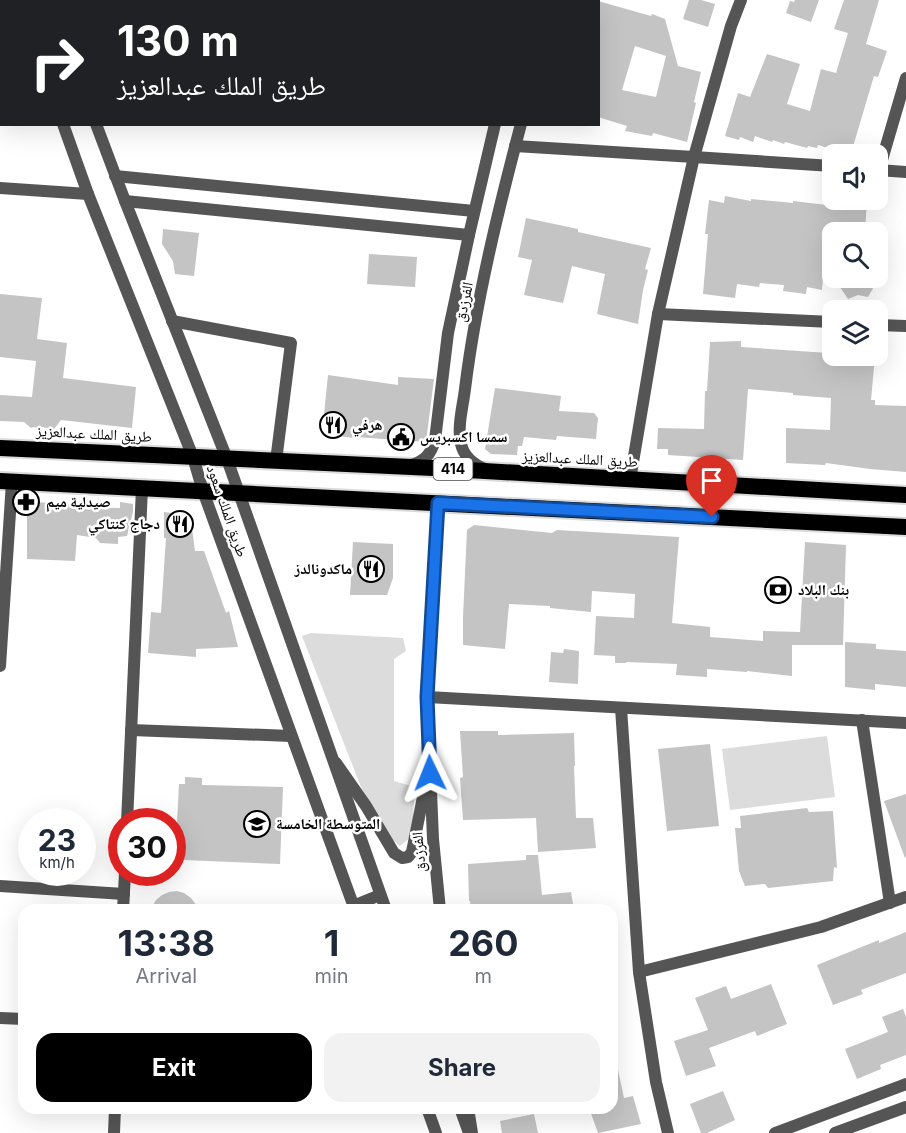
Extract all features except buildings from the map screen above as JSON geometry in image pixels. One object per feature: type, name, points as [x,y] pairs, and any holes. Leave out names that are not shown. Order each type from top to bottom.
[{"type":"highway","name":"طريق الملك عبدالعزيز","points":[[0,448],[406,467],[906,495]]},
{"type":"highway","points":[[6,482],[906,527]]},
{"type":"street","points":[[630,480],[658,314],[694,157],[731,26],[741,0]]},
{"type":"street","points":[[886,144],[906,78]]},
{"type":"street","name":"طريق الملك سعود","points":[[64,126],[88,194],[193,457],[203,491],[353,904]]},
{"type":"street","name":"طريق الملك سعود","points":[[97,126],[124,201],[227,459],[384,904]]},
{"type":"street","name":"الفرزدق","points":[[406,467],[428,455],[435,440],[448,333],[495,126]]},
{"type":"street","name":"الفرزدق","points":[[492,472],[469,460],[464,453],[459,435],[471,341],[493,236],[520,126]]},
{"type":"street","points":[[515,146],[822,165]]},
{"type":"street","points":[[888,171],[906,172]]},
{"type":"street","points":[[115,176],[474,210]]},
{"type":"street","points":[[0,188],[88,194]]},
{"type":"street","points":[[124,201],[469,235]]},
{"type":"street","points":[[658,314],[822,322]]},
{"type":"street","points":[[172,321],[291,343],[276,461]]},
{"type":"street","points":[[888,325],[906,326]]},
{"type":"street","points":[[0,666],[6,482]]},
{"type":"street","points":[[128,808],[142,488]]},
{"type":"street","name":"الفرزدق","points":[[438,503],[427,697],[433,839],[439,904]]},
{"type":"street","points":[[427,697],[906,723]]},
{"type":"street","points":[[621,708],[639,972],[656,1082],[668,1133]]},
{"type":"street","points":[[862,720],[890,903]]},
{"type":"street","points":[[131,730],[291,736]]},
{"type":"street","points":[[331,757],[366,806],[394,853],[402,858],[408,857],[412,852],[429,763]]},
{"type":"street","points":[[0,886],[124,894]]},
{"type":"street","points":[[123,904],[124,886]]},
{"type":"street","points":[[362,904],[380,895]]},
{"type":"street","points":[[639,972],[821,927],[906,897]]},
{"type":"street","points":[[0,1018],[18,1019]]},
{"type":"street","points":[[775,1133],[906,1084]]},
{"type":"street","points":[[835,1133],[906,1107]]},
{"type":"street","points":[[114,1133],[115,1114]]},
{"type":"street","points":[[429,1114],[436,1133]]},
{"type":"street","points":[[463,1114],[471,1133]]},
{"type":"street","points":[[469,1114],[471,1133]]},
{"type":"shaded area","points":[[311,633],[403,638],[406,651],[394,659],[394,781],[415,787],[412,836],[400,846],[389,837],[361,787],[302,636]]},
{"type":"shaded area","points":[[827,736],[835,797],[730,810],[722,749]]},
{"type":"place","name":"هرفي","points":[[333,425]]},
{"type":"place","name":"سمسا اكسبريس","points":[[401,437]]},
{"type":"place","name":"صيدلية ميم","points":[[26,502]]},
{"type":"place","name":"دجاج كنتاكي","points":[[180,524]]},
{"type":"place","name":"ماكدونالدز","points":[[371,569]]},
{"type":"place","name":"بنك البلاد","points":[[778,590]]},
{"type":"place","name":"المتوسطة الخامسة","points":[[257,824]]},
{"type":"route","points":[[430,773],[427,697],[438,503],[712,517]]}]
